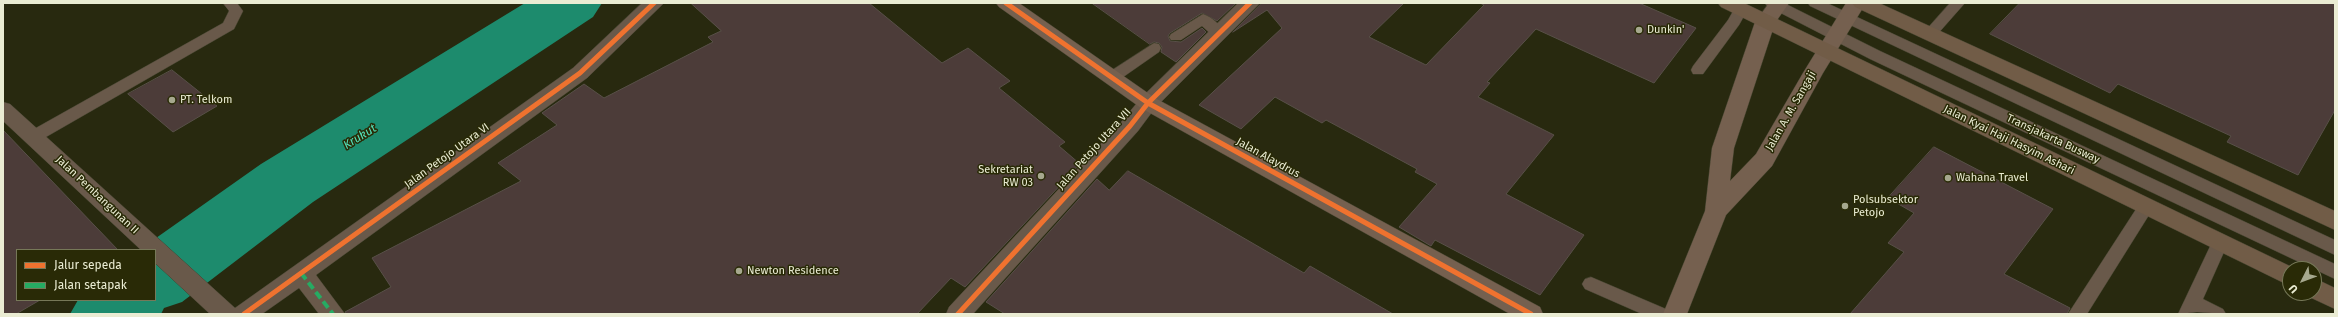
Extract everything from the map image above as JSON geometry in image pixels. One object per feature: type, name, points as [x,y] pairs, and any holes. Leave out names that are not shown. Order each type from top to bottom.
[{"type":"main road","points":[[1862,3],[2335,221]]},
{"type":"main road","name":"Jalan Kyai Haji Hasyim Ashari","points":[[1734,6],[1765,22],[1831,43],[2146,207],[2282,273]]},
{"type":"main road","points":[[2322,292],[2335,298]]},
{"type":"street","name":"Jalan Petojo Utara VI","points":[[244,314],[580,73],[654,3]]},
{"type":"street","name":"Jalan Alaydrus","points":[[1006,3],[1148,103],[1531,314]]},
{"type":"street","name":"Jalan Petojo Utara VII","points":[[958,314],[1130,126],[1148,103],[1250,3]]},
{"type":"street","name":"Jalan A. M. Sangaji","points":[[1675,314],[1716,211],[1723,148],[1765,22],[1776,4]]},
{"type":"street","name":"Jalan A. M. Sangaji","points":[[1716,211],[1764,160],[1851,10]]},
{"type":"street","name":"Jalan Pembangunan II","points":[[3,109],[155,249]]},
{"type":"street","name":"Jalan Pembangunan II","points":[[156,250],[218,307]]},
{"type":"street","points":[[301,273],[333,314]]},
{"type":"lane","points":[[33,137],[229,26],[236,11],[230,3]]},
{"type":"lane","name":"Transjakarta Busway","points":[[1816,3],[1851,10],[2335,248]]},
{"type":"lane","points":[[1930,34],[1958,3]]},
{"type":"lane","name":"Transjakarta Busway","points":[[1776,4],[1831,43],[2335,272]]},
{"type":"lane","points":[[1698,70],[1734,22],[1734,6]]},
{"type":"lane","points":[[1176,37],[1203,19],[1219,34]]},
{"type":"lane","points":[[1111,78],[1154,48]]},
{"type":"lane","points":[[2077,314],[2146,207]]},
{"type":"lane","points":[[2217,314],[2190,308],[2220,243]]},
{"type":"lane","points":[[1591,284],[1660,314]]},
{"type":"building","points":[[691,3],[869,3],[942,63],[968,48],[1010,81],[999,88],[1065,142],[1059,146],[1080,164],[965,287],[951,278],[917,314],[346,314],[345,312],[391,287],[372,258],[521,181],[498,163],[557,125],[542,113],[584,84],[604,98],[713,42],[708,37],[721,31]]},
{"type":"building","points":[[1092,3],[1236,3],[1217,21],[1202,13],[1170,33],[1168,36],[1170,41],[1181,42],[1202,28],[1206,32],[1176,62],[1161,52],[1162,47],[1159,43],[1154,42],[1150,44]]},
{"type":"building","points":[[1262,3],[1404,3],[1369,37],[1426,65],[1484,5],[1480,3],[1639,3],[1696,28],[1654,83],[1536,29],[1487,82],[1490,83],[1478,97],[1554,135],[1506,194],[1584,235],[1540,295],[1435,240],[1431,246],[1399,227],[1437,184],[1415,172],[1417,169],[1326,120],[1322,123],[1275,97],[1241,129],[1199,105],[1282,28],[1267,10],[1233,32]]},
{"type":"building","points":[[2020,3],[2335,3],[2335,110],[2298,175],[2227,142],[2231,136],[2118,84],[2110,93],[1990,34]]},
{"type":"building","name":"PT. Telkom","points":[[172,70],[217,106],[173,132],[128,94]]},
{"type":"building","points":[[3,130],[117,249],[16,249],[16,301],[38,301],[16,314],[3,314]]},
{"type":"building","points":[[1934,147],[2053,209],[2004,274],[2070,308],[2067,314],[1850,314],[1904,252],[1888,243],[1914,213],[1888,198]]},
{"type":"building","points":[[1128,171],[1304,273],[1310,266],[1393,314],[1005,314],[986,302],[1097,179],[1109,190]]},
{"type":"waterway","name":"Krukut","points":[[156,279],[287,183],[571,3]]},
{"type":"waterway","name":"Krukut","points":[[110,314],[128,301]]},
{"type":"marked path","points":[[301,273],[333,314]]},
{"type":"cycle path","points":[[244,314],[580,73],[654,3]]},
{"type":"cycle path","points":[[1006,3],[1148,103],[1531,314]]},
{"type":"cycle path","points":[[958,314],[1130,126],[1148,103],[1250,3]]},
{"type":"place","name":"Dunkin'","points":[[1639,30]]},
{"type":"place","name":"PT. Telkom","points":[[172,100]]},
{"type":"place","name":"Sekretariat RW 03","points":[[1041,176]]},
{"type":"place","name":"Wahana Travel","points":[[1948,178]]},
{"type":"place","name":"Polsubsektor Petojo","points":[[1845,206]]},
{"type":"place","name":"Newton Residence","points":[[739,271]]}]
